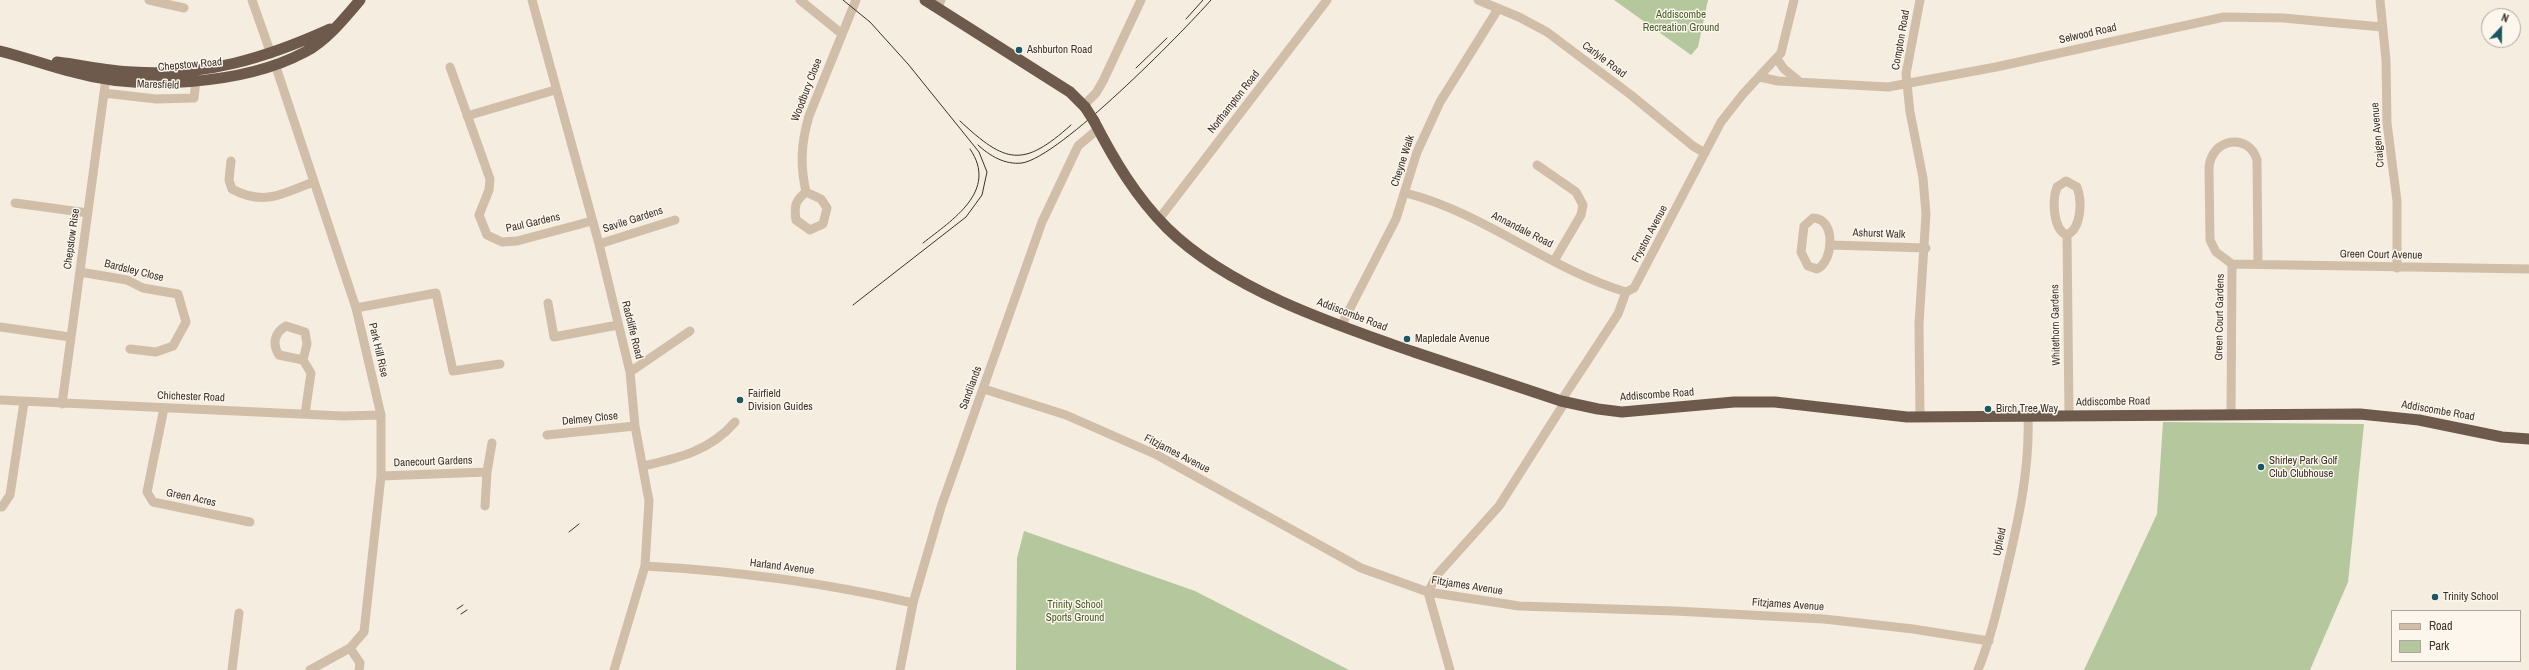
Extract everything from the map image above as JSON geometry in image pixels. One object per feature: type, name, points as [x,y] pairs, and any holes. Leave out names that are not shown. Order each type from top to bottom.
[{"type":"highway","name":"Chepstow Road","points":[[38,60],[132,72],[178,73],[273,59],[305,53],[318,44],[360,0]]},
{"type":"highway","name":"Addiscombe Road","points":[[925,0],[940,4],[1070,92],[1084,106],[1130,185],[1159,219],[1190,248],[1215,265],[1262,291],[1341,326],[1563,402],[1604,410],[1634,412],[1734,402],[1775,402],[1879,415],[1920,417],[2231,414],[2381,415],[2449,425],[2502,437],[2529,447]]},
{"type":"highway","name":"Chepstow Road","points":[[0,51],[38,60],[73,72],[106,78],[154,81],[196,80],[244,73],[273,59]]},
{"type":"highway","name":"Addiscombe Road","points":[[2502,437],[2529,439]]},
{"type":"street","points":[[149,0],[184,8]]},
{"type":"street","name":"Park Hill Rise","points":[[252,0],[356,308],[381,415],[381,476],[366,622],[364,632],[350,648]]},
{"type":"street","name":"Radcliffe Road","points":[[532,0],[555,90],[599,244],[630,372],[635,426],[649,501],[646,566],[614,670]]},
{"type":"street","points":[[800,0],[842,34]]},
{"type":"street","name":"Woodbury Close","points":[[806,192],[801,162],[803,136],[856,0]]},
{"type":"street","points":[[1084,106],[1096,93],[1104,81],[1141,0]]},
{"type":"street","name":"Northampton Road","points":[[1159,219],[1327,0]]},
{"type":"street","name":"Carlyle Road","points":[[1478,0],[1547,32],[1631,95],[1693,146],[1705,153]]},
{"type":"street","points":[[1794,0],[1783,48],[1777,59],[1784,69],[1800,82]]},
{"type":"street","name":"Compton Road","points":[[1907,84],[1907,59],[1920,0]]},
{"type":"street","name":"Craigen Avenue","points":[[2380,0],[2386,62],[2388,129],[2397,201],[2397,268]]},
{"type":"street","name":"Cheyne Walk","points":[[1341,326],[1346,312],[1391,231],[1406,193],[1417,152],[1441,100],[1498,8]]},
{"type":"street","name":"Selwood Road","points":[[1760,76],[1778,81],[1874,88],[1907,84],[2224,17],[2283,18],[2382,27]]},
{"type":"street","name":"Fryston Avenue","points":[[1563,402],[1618,314],[1626,292],[1634,288],[1727,114],[1777,59]]},
{"type":"street","name":"Paul Gardens","points":[[450,67],[490,179],[489,190],[479,215],[487,235],[502,242],[516,241],[592,221]]},
{"type":"street","name":"Chepstow Rise","points":[[62,404],[106,78]]},
{"type":"street","name":"Maresfield","points":[[104,93],[156,98],[194,98],[196,80]]},
{"type":"street","points":[[1907,84],[1924,187],[1926,248],[1918,324],[1920,417]]},
{"type":"street","points":[[467,116],[555,90]]},
{"type":"street","name":"Sandilands","points":[[900,670],[914,603],[941,507],[1042,222],[1075,151],[1096,125]]},
{"type":"street","name":"Green Court Gardens","points":[[2231,414],[2232,264],[2216,252],[2210,240],[2210,159],[2215,150],[2224,144],[2233,142],[2249,148],[2257,160],[2258,264]]},
{"type":"street","points":[[231,161],[229,180],[232,189],[248,195],[274,198],[313,182]]},
{"type":"street","points":[[1537,165],[1576,192],[1583,205],[1581,215],[1554,260]]},
{"type":"street","name":"Whitethorn Gardens","points":[[2067,235],[2073,231],[2078,221],[2079,200],[2077,187],[2066,181],[2057,188],[2054,201],[2059,227],[2067,235],[2069,415]]},
{"type":"street","name":"Annandale Road","points":[[1406,193],[1476,220],[1554,260],[1626,292]]},
{"type":"street","points":[[15,203],[88,213]]},
{"type":"street","points":[[1813,218],[1822,221],[1829,232],[1831,245],[1821,267],[1814,269],[1808,266],[1801,252],[1802,234],[1806,223],[1813,218]]},
{"type":"street","name":"Savile Gardens","points":[[599,244],[675,220]]},
{"type":"street","name":"Ashurst Walk","points":[[1831,245],[1926,248]]},
{"type":"street","name":"Green Court Avenue","points":[[2232,264],[2397,268],[2529,269]]},
{"type":"street","name":"Bardsley Close","points":[[80,272],[127,280],[143,288],[178,294],[186,322],[173,346],[156,352],[130,349]]},
{"type":"street","points":[[356,308],[436,293],[453,371],[500,364]]},
{"type":"street","points":[[548,303],[554,337],[618,325]]},
{"type":"street","points":[[0,326],[70,337]]},
{"type":"street","points":[[630,372],[690,331]]},
{"type":"street","points":[[303,360],[311,373],[305,414]]},
{"type":"street","name":"Fitzjames Avenue","points":[[984,389],[1066,415],[1150,452],[1271,516],[1361,568],[1428,592],[1519,606],[1675,610],[1824,619],[1913,629],[1989,641]]},
{"type":"street","name":"Chichester Road","points":[[0,400],[343,416],[381,415]]},
{"type":"street","points":[[0,507],[2,507],[10,495],[24,402]]},
{"type":"street","points":[[1450,670],[1428,592],[1437,574],[1499,506],[1563,402]]},
{"type":"street","name":"Green Acres","points":[[164,408],[147,492],[153,502],[250,522]]},
{"type":"street","name":"Upfield","points":[[1978,670],[1989,641],[2013,541],[2029,447],[2028,416]]},
{"type":"street","points":[[643,466],[680,458],[722,438],[735,422]]},
{"type":"street","name":"Delmey Close","points":[[547,435],[635,426]]},
{"type":"street","name":"Danecourt Gardens","points":[[485,506],[487,472],[492,443]]},
{"type":"street","name":"Danecourt Gardens","points":[[381,476],[487,472]]},
{"type":"street","name":"Harland Avenue","points":[[646,566],[769,577],[852,589],[914,603]]},
{"type":"street","points":[[232,670],[239,613]]},
{"type":"street","points":[[310,670],[350,648],[360,663],[360,670]]},
{"type":"green space","name":"Addiscombe Recreation Ground","points":[[1614,0],[1708,0],[1698,47],[1691,55]]},
{"type":"green space","points":[[2163,422],[2364,424],[2348,582],[2310,670],[2084,670],[2157,514]]},
{"type":"green space","name":"Trinity School Sports Ground","points":[[1024,531],[1195,591],[1349,670],[1016,670],[1017,558]]},
{"type":"tram line","points":[[843,0],[870,22],[908,64],[979,152],[987,172],[982,195],[966,217],[853,305]]},
{"type":"tram line","points":[[1186,19],[1203,0]]},
{"type":"tram line","points":[[978,145],[998,159],[1010,163],[1022,163],[1040,156],[1091,118],[1120,92],[1196,17],[1211,0]]},
{"type":"tram line","points":[[1136,68],[1167,38]]},
{"type":"tram line","points":[[960,121],[990,146],[1003,152],[1015,155],[1027,154],[1040,149],[1071,125]]},
{"type":"tram line","points":[[923,243],[947,225],[968,203],[976,191],[979,178],[977,164],[970,149]]},
{"type":"tram line","points":[[569,532],[579,524]]},
{"type":"tram line","points":[[457,609],[463,605]]},
{"type":"tram line","points":[[461,614],[467,610]]},
{"type":"place","name":"Ashburton Road","points":[[1019,50]]},
{"type":"place","name":"Mapledale Avenue","points":[[1407,339]]},
{"type":"place","name":"Fairfield Division Guides","points":[[740,400]]},
{"type":"place","name":"Birch Tree Way","points":[[1988,409]]},
{"type":"place","name":"Shirley Park Golf Club Clubhouse","points":[[2261,467]]},
{"type":"place","name":"Trinity School","points":[[2435,597]]}]
